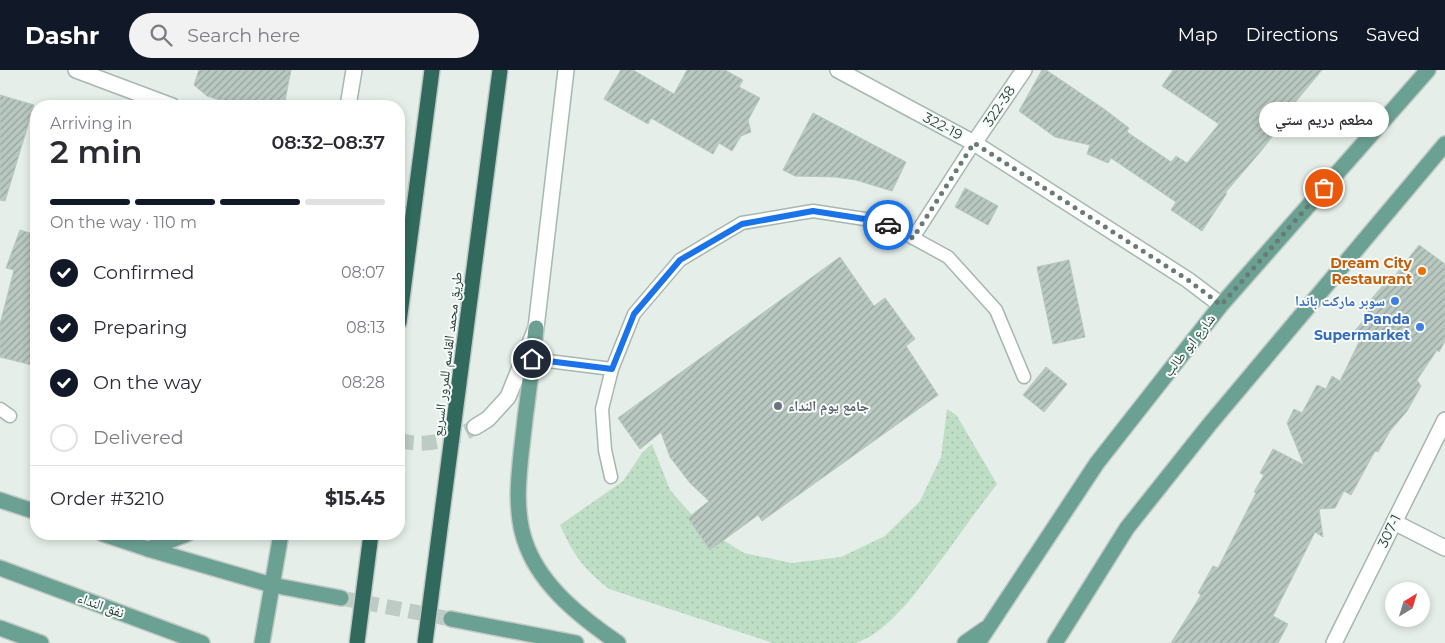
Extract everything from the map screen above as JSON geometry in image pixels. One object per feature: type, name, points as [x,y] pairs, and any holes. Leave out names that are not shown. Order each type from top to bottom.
[{"type":"highway","points":[[405,276],[432,70]]},
{"type":"highway","name":"طريق محمد القاسم للمرور السريع","points":[[426,643],[500,70]]},
{"type":"highway","points":[[357,643],[370,540]]},
{"type":"main road","name":"شارع ابو طالب","points":[[978,643],[1097,463],[1221,305],[1428,70]]},
{"type":"main road","points":[[1055,643],[1127,528],[1209,425],[1445,144]]},
{"type":"main road","points":[[536,328],[521,457],[519,502],[522,532],[528,549],[548,582],[590,624],[618,643]]},
{"type":"main road","points":[[0,500],[30,510]]},
{"type":"main road","points":[[121,540],[272,585],[341,598]]},
{"type":"main road","points":[[148,549],[171,540]]},
{"type":"main road","points":[[262,643],[280,540]]},
{"type":"main road","name":"نفق النداء","points":[[0,568],[202,643]]},
{"type":"main road","points":[[451,619],[576,643]]},
{"type":"main road","points":[[0,628],[41,643]]},
{"type":"main road","points":[[965,643],[987,628]]},
{"type":"street","points":[[76,70],[156,100]]},
{"type":"street","points":[[349,100],[354,70]]},
{"type":"street","points":[[475,427],[488,419],[508,397],[536,328],[566,70]]},
{"type":"street","name":"322-19","points":[[838,70],[974,143],[1188,280],[1221,305]]},
{"type":"street","name":"322-38","points":[[974,143],[1024,70]]},
{"type":"street","name":"307-1","points":[[1334,643],[1445,420]]},
{"type":"street","points":[[1394,522],[1445,548]]},
{"type":"lane","points":[[913,238],[974,143]]},
{"type":"lane","points":[[611,476],[605,450],[602,409],[612,369],[634,314],[680,260],[742,224],[813,211],[884,222],[948,257],[996,310],[1024,377]]},
{"type":"lane","points":[[532,359],[612,369]]},
{"type":"green space","points":[[947,409],[957,416],[997,484],[918,590],[895,617],[869,637],[856,643],[773,643],[609,589],[580,561],[560,525],[623,481],[642,453],[652,444],[670,490],[692,515],[688,518],[710,550],[723,540],[744,553],[792,563],[841,557],[885,536],[920,501],[941,457]]},
{"type":"building","points":[[199,70],[291,70],[285,100],[220,100],[207,96],[194,85]]},
{"type":"building","points":[[621,70],[633,70],[674,94],[687,70],[725,70],[743,80],[739,87],[760,98],[748,120],[751,132],[741,136],[732,151],[719,143],[713,154],[651,118],[648,124],[604,99]]},
{"type":"building","points":[[1042,70],[1046,70],[1104,109],[1129,128],[1127,132],[1171,162],[1176,156],[1187,163],[1219,124],[1162,86],[1173,70],[1322,70],[1288,111],[1291,113],[1225,193],[1227,193],[1202,231],[1171,210],[1176,202],[1111,158],[1108,163],[1087,154],[1090,145],[1055,137],[1019,111]]},
{"type":"building","points":[[0,95],[30,104],[30,118],[5,201],[0,200]]},
{"type":"building","points":[[813,113],[906,162],[892,191],[856,180],[835,177],[795,176],[783,170]]},
{"type":"building","points":[[965,188],[998,206],[988,225],[955,207]]},
{"type":"building","points":[[20,230],[30,233],[30,364],[0,357],[0,324],[14,270],[6,268]]},
{"type":"building","points":[[1419,245],[1445,264],[1445,341],[1439,352],[1437,350],[1417,380],[1421,386],[1407,411],[1390,431],[1378,452],[1375,451],[1351,495],[1344,491],[1335,508],[1319,509],[1323,537],[1315,532],[1273,616],[1288,624],[1278,643],[1171,643],[1201,595],[1198,593],[1213,566],[1218,568],[1256,493],[1254,492],[1264,475],[1260,473],[1273,449],[1304,465],[1287,423],[1294,409],[1302,413],[1317,385],[1326,389],[1332,376],[1340,381],[1360,340],[1352,334],[1370,313],[1363,309],[1390,277],[1393,278]]},
{"type":"building","name":"جامع يوم النداء","points":[[840,257],[874,306],[885,298],[915,339],[906,346],[938,395],[762,521],[758,515],[710,550],[688,518],[709,501],[690,483],[670,457],[661,432],[640,449],[618,418]]},
{"type":"building","points":[[1069,260],[1085,337],[1053,344],[1037,267]]},
{"type":"building","points":[[1046,367],[1067,384],[1044,412],[1023,395]]},
{"type":"tunnel","points":[[405,441],[428,443],[448,439],[475,427]]},
{"type":"tunnel","points":[[341,598],[451,619]]},
{"type":"way so far","points":[[888,225],[913,238],[974,143],[1188,280],[1221,305],[1324,188]]},
{"type":"place","name":"مطعم دريم ستي","points":[[1324,188]]},
{"type":"place","name":"Dream City Restaurant","points":[[1422,271]]},
{"type":"place","name":"سوبر ماركت باندا","points":[[1395,301]]},
{"type":"place","name":"Panda Supermarket","points":[[1420,327]]},
{"type":"place","name":"جامع يوم النداء","points":[[778,406]]},
{"type":"route","points":[[532,359],[612,369],[634,314],[680,260],[742,224],[813,211],[884,222],[888,225]]}]
